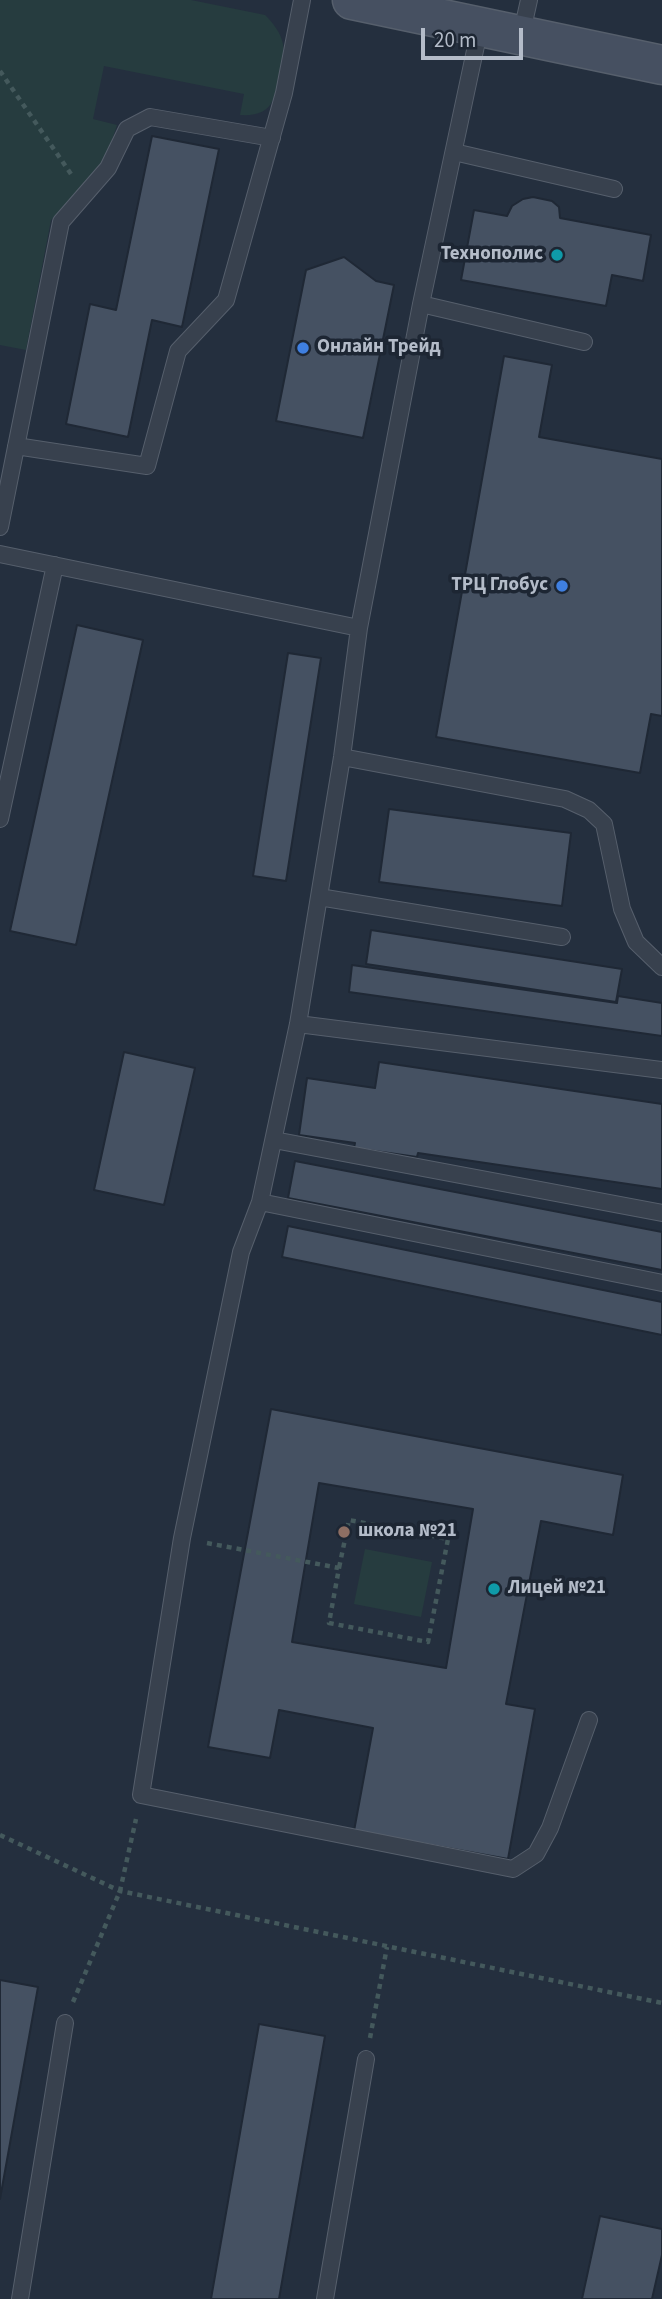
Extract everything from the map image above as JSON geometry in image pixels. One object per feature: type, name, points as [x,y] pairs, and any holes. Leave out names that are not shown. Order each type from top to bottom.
[{"type":"main road","points":[[352,0],[480,27],[525,18],[662,65]]},
{"type":"lane","points":[[16,446],[146,466],[178,351],[226,300],[284,93],[302,0]]},
{"type":"lane","points":[[480,27],[421,304],[359,628],[342,757],[298,1024],[260,1202],[241,1252],[182,1538],[141,1795],[513,1869],[536,1854],[551,1828],[589,1720]]},
{"type":"lane","points":[[0,527],[61,222],[108,168],[127,130],[149,117],[272,138]]},
{"type":"lane","points":[[454,152],[614,189]]},
{"type":"lane","points":[[421,304],[584,342]]},
{"type":"lane","points":[[0,554],[359,628]]},
{"type":"lane","points":[[0,819],[55,565]]},
{"type":"lane","points":[[342,757],[565,799],[589,810],[604,824],[622,909],[636,942],[662,967]]},
{"type":"lane","points":[[318,897],[562,937]]},
{"type":"lane","points":[[298,1024],[662,1070]]},
{"type":"lane","points":[[274,1140],[662,1213]]},
{"type":"lane","points":[[260,1202],[662,1283]]},
{"type":"lane","points":[[20,2299],[65,2023]]},
{"type":"lane","points":[[325,2299],[366,2059]]},
{"type":"path","points":[[0,71],[86,195]]},
{"type":"path","points":[[349,1520],[448,1539],[428,1642],[329,1623],[339,1568],[349,1520]]},
{"type":"path","points":[[182,1538],[339,1568]]},
{"type":"path","points":[[65,2023],[120,1891],[141,1795]]},
{"type":"path","points":[[0,1835],[120,1891],[662,2003]]},
{"type":"path","points":[[366,2059],[387,1947]]},
{"type":"green space","points":[[0,0],[191,0],[265,15],[279,32],[284,47],[274,98],[266,109],[251,115],[240,115],[244,94],[104,66],[93,119],[117,125],[103,167],[51,220],[26,350],[0,345]]},
{"type":"green space","points":[[365,1549],[432,1562],[421,1617],[354,1604]]},
{"type":"building","points":[[152,136],[219,149],[182,327],[152,320],[128,437],[66,424],[90,304],[116,310]]},
{"type":"building","name":"Технополис","points":[[533,197],[552,201],[559,207],[560,218],[651,235],[643,281],[612,275],[606,306],[461,280],[474,210],[507,216],[512,206],[523,199]]},
{"type":"building","points":[[344,257],[376,281],[394,285],[363,438],[276,421],[306,270]]},
{"type":"building","name":"ТРЦ Глобус","points":[[504,356],[552,365],[539,437],[662,459],[662,716],[651,714],[640,773],[436,737]]},
{"type":"building","points":[[77,625],[143,640],[76,945],[10,931]]},
{"type":"building","points":[[288,653],[321,658],[286,881],[253,876]]},
{"type":"building","points":[[389,809],[571,833],[562,906],[379,882]]},
{"type":"building","points":[[371,930],[622,969],[616,1002],[366,964]]},
{"type":"building","points":[[352,965],[617,1003],[618,996],[662,1003],[662,1036],[349,992]]},
{"type":"building","points":[[124,1052],[195,1068],[164,1205],[94,1190]]},
{"type":"building","points":[[379,1062],[662,1104],[662,1189],[418,1153],[417,1157],[354,1148],[355,1143],[299,1135],[307,1078],[375,1088]]},
{"type":"building","points":[[295,1161],[662,1232],[662,1270],[288,1198]]},
{"type":"building","points":[[288,1226],[662,1302],[662,1335],[282,1257]]},
{"type":"building","name":"Лицей №21","points":[[271,1409],[623,1475],[613,1535],[541,1521],[506,1704],[535,1709],[508,1859],[354,1831],[373,1728],[279,1710],[270,1758],[208,1747]],"holes":[[[319,1483],[473,1509],[446,1668],[292,1642]]]},
{"type":"building","points":[[0,1980],[38,1987],[0,2199]]},
{"type":"building","points":[[259,2024],[325,2036],[279,2299],[211,2299]]},
{"type":"building","points":[[600,2216],[662,2229],[662,2255],[652,2299],[582,2299]]},
{"type":"place","name":"Технополис","points":[[557,255]]},
{"type":"place","name":"Онлайн Трейд","points":[[303,348]]},
{"type":"place","name":"ТРЦ Глобус","points":[[562,586]]},
{"type":"place","name":"школа №21","points":[[344,1532]]},
{"type":"place","name":"Лицей №21","points":[[494,1589]]}]
